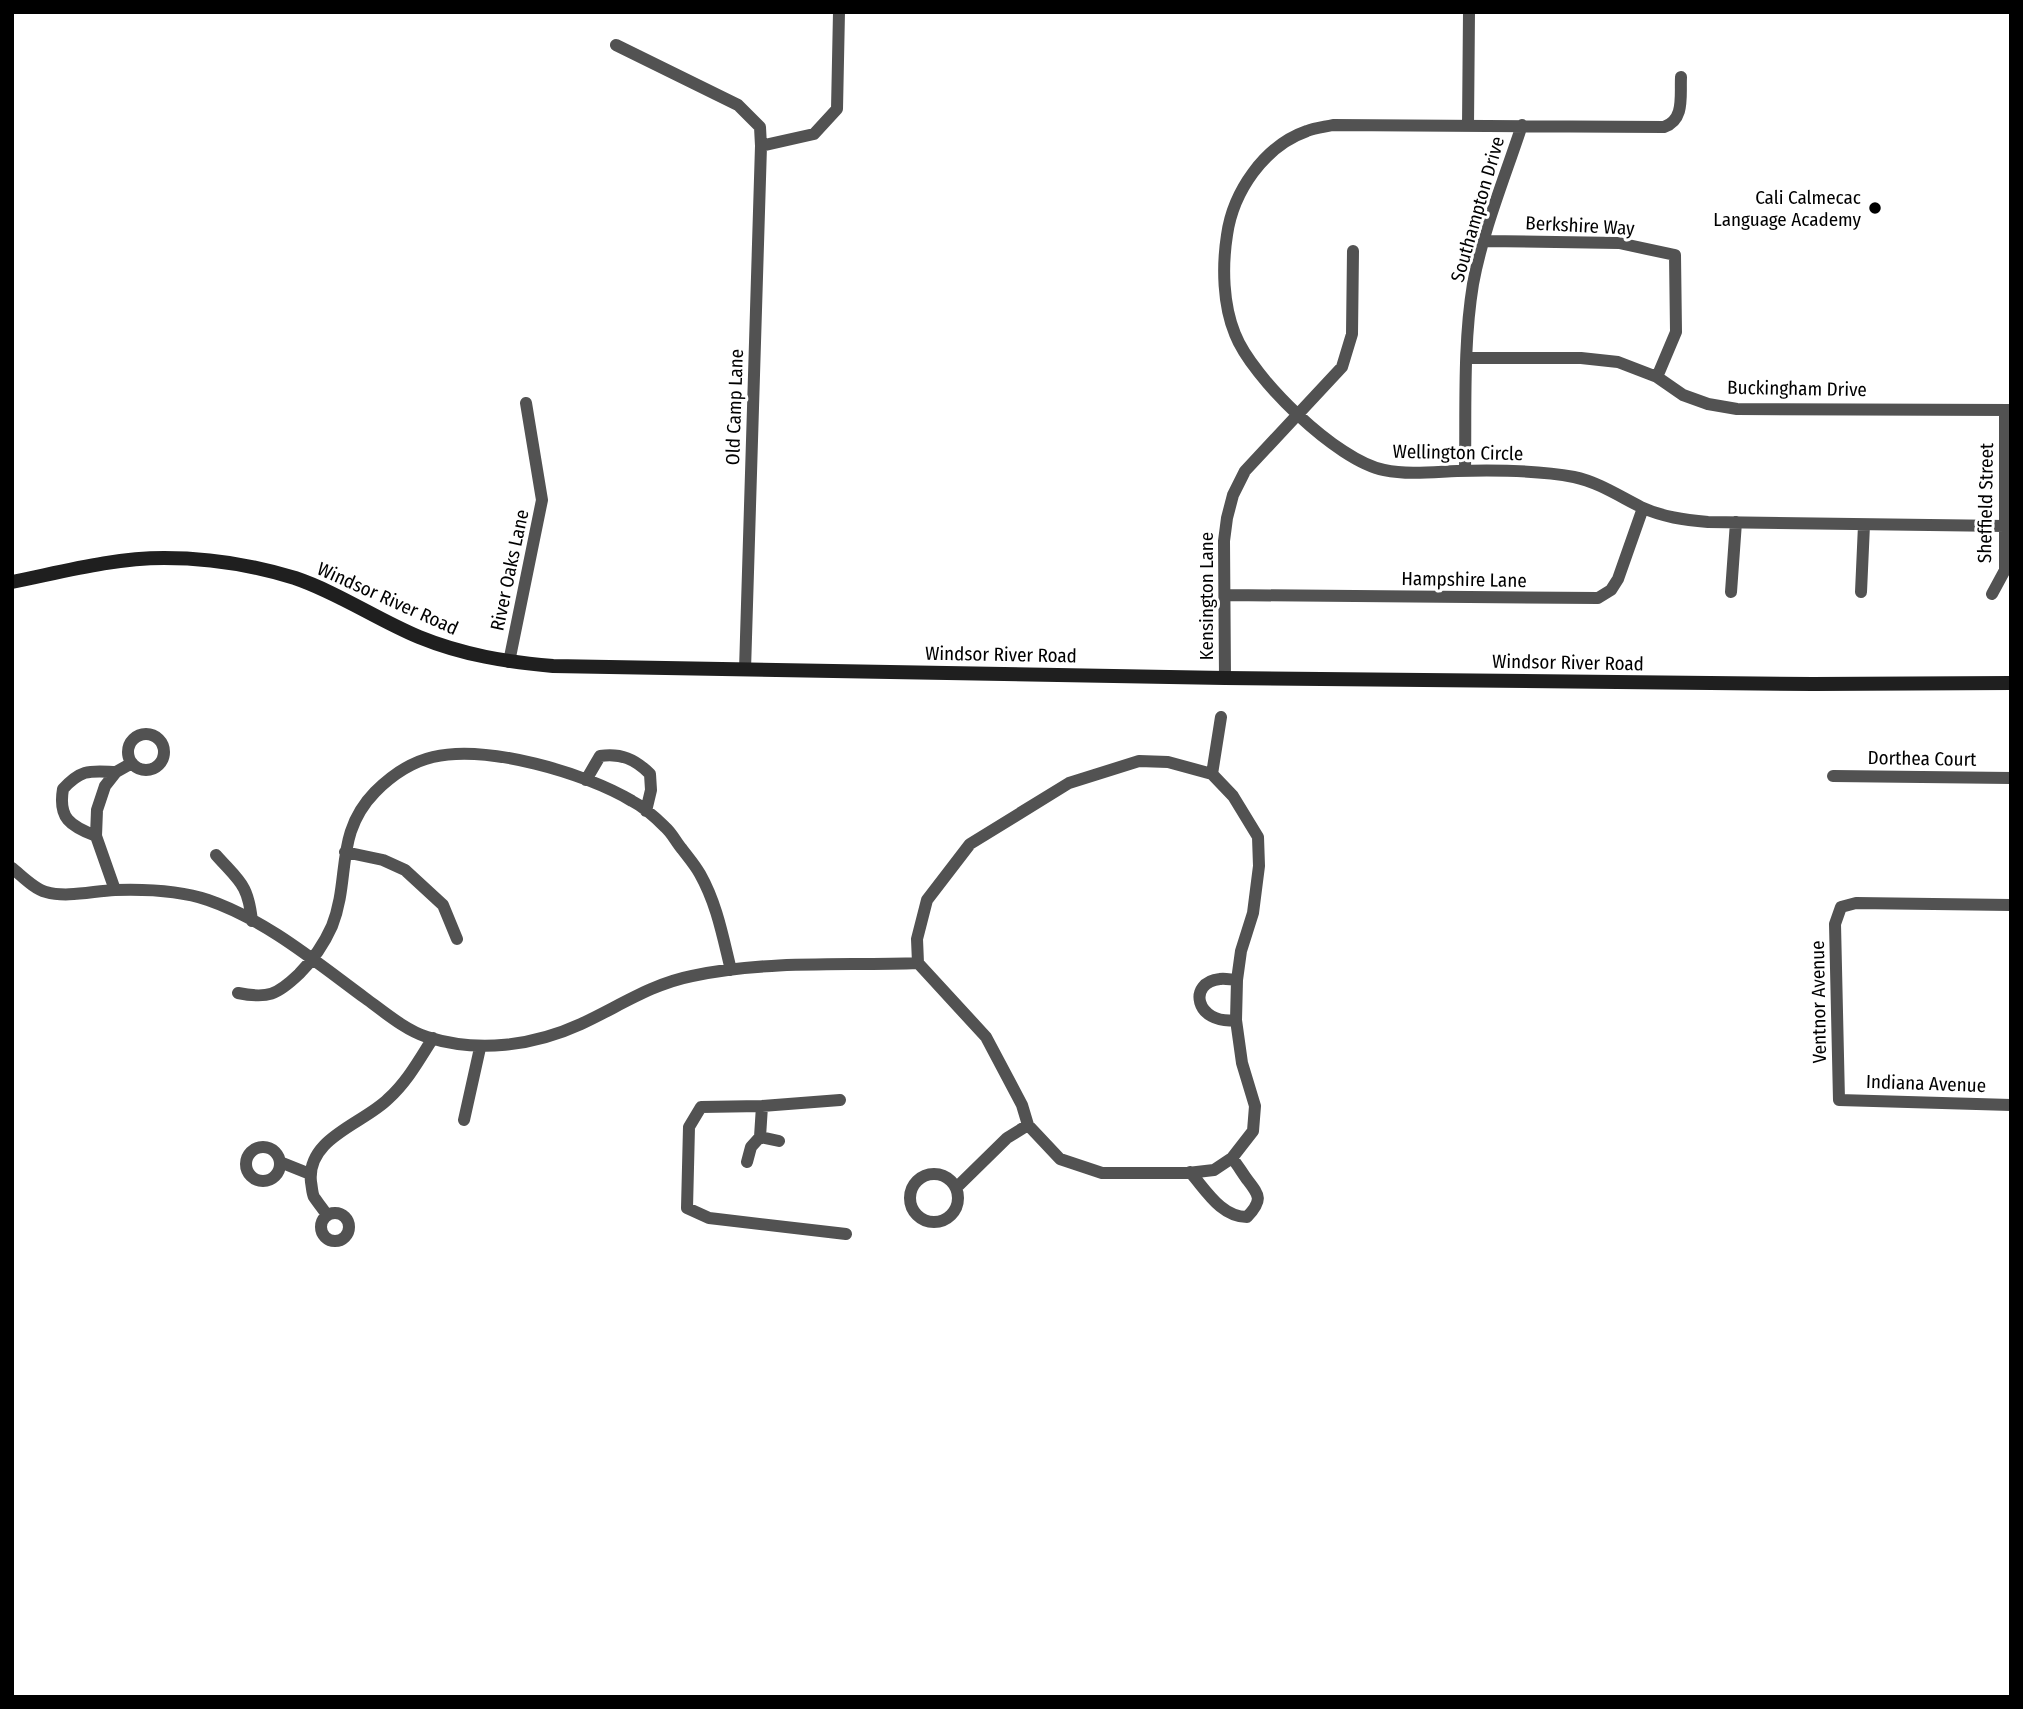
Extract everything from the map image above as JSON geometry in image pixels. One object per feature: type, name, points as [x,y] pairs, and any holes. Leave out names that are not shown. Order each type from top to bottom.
[{"type":"main road","name":"Windsor River Road","points":[[12,582],[140,559],[223,562],[294,578],[326,590],[418,636],[449,648],[509,662],[553,666],[1225,678],[1800,684],[2011,683]]},
{"type":"street","points":[[761,146],[814,134],[837,109],[839,12]]},
{"type":"street","points":[[1468,125],[1469,12]]},
{"type":"street","name":"Old Camp Lane","points":[[615,45],[738,105],[760,127],[745,670]]},
{"type":"street","name":"Wellington Circle","points":[[1682,77],[1679,116],[1674,124],[1664,127],[1346,124],[1305,132],[1281,145],[1264,160],[1237,197],[1229,219],[1225,244],[1225,289],[1234,334],[1245,355],[1260,375],[1299,415],[1342,452],[1380,470],[1402,474],[1465,471],[1574,477],[1597,484],[1643,508],[1686,520],[2005,526]]},
{"type":"street","name":"Southampton Drive","points":[[1465,471],[1467,358],[1473,287],[1484,241],[1522,125]]},
{"type":"street","name":"Berkshire Way","points":[[1484,241],[1619,243],[1675,256],[1676,332],[1657,377]]},
{"type":"street","name":"Kensington Lane","points":[[1225,678],[1224,541],[1233,495],[1245,471],[1342,367],[1352,334],[1353,251]]},
{"type":"street","name":"Buckingham Drive","points":[[1467,358],[1599,359],[1618,362],[1657,377],[1683,395],[1708,404],[1737,409],[2008,410]]},
{"type":"street","name":"River Oaks Lane","points":[[509,662],[542,500],[526,403]]},
{"type":"street","name":"Sheffield Street","points":[[1992,594],[2005,570],[2008,410]]},
{"type":"street","name":"Hampshire Lane","points":[[1225,595],[1598,598],[1611,590],[1618,579],[1643,508]]},
{"type":"street","points":[[1731,592],[1736,522]]},
{"type":"street","points":[[1861,592],[1864,525]]},
{"type":"street","points":[[1212,775],[1221,717]]},
{"type":"street","points":[[238,993],[258,997],[273,995],[285,988],[313,961],[337,909],[345,852],[356,815],[375,792],[401,770],[432,757],[466,752],[566,772],[634,801],[667,829],[700,874],[714,905],[731,970]]},
{"type":"street","points":[[586,780],[600,756],[614,754],[627,757],[650,774],[651,790],[646,811]]},
{"type":"street","points":[[1139,761],[1168,762],[1212,775],[1233,796],[1258,836],[1259,866],[1254,913],[1241,951],[1237,980],[1237,1020],[1242,1063],[1255,1106],[1253,1131],[1232,1158],[1214,1170],[1102,1173],[1060,1159],[1027,1125],[1021,1105],[986,1037],[918,963],[917,939],[927,900],[970,844],[1069,783],[1139,761]]},
{"type":"street","points":[[115,890],[96,836],[97,810],[105,786],[116,772],[132,763]]},
{"type":"street","points":[[96,836],[75,828],[66,817],[62,809],[64,789],[80,773],[116,772]]},
{"type":"street","name":"Dorthea Court","points":[[1833,776],[2011,778]]},
{"type":"street","points":[[345,852],[383,860],[405,870],[443,905],[457,939]]},
{"type":"street","points":[[216,855],[245,887],[249,897],[251,921]]},
{"type":"street","points":[[12,868],[45,892],[64,894],[157,890],[206,900],[278,935],[385,1012],[425,1036],[480,1048],[513,1044],[553,1034],[581,1024],[634,995],[691,976],[768,965],[918,963]]},
{"type":"street","name":"Ventnor Avenue","points":[[1839,1100],[1835,924],[1842,907],[1856,903],[2011,905]]},
{"type":"street","points":[[1237,980],[1219,979],[1208,983],[1198,999],[1202,1010],[1210,1017],[1225,1021],[1237,1020]]},
{"type":"street","points":[[327,1215],[313,1195],[310,1174],[318,1153],[335,1135],[387,1101],[409,1077],[433,1038]]},
{"type":"street","points":[[464,1120],[480,1048]]},
{"type":"street","points":[[840,1100],[701,1107],[689,1127],[687,1208],[709,1218],[845,1234]]},
{"type":"street","name":"Indiana Avenue","points":[[1839,1100],[2011,1105]]},
{"type":"street","points":[[747,1162],[751,1147],[760,1137],[762,1105]]},
{"type":"street","points":[[956,1188],[1007,1138],[1027,1125]]},
{"type":"street","points":[[760,1137],[779,1141]]},
{"type":"street","points":[[1190,1172],[1222,1208],[1236,1217],[1247,1217],[1259,1198],[1257,1191],[1232,1158]]},
{"type":"street","points":[[280,1162],[310,1174]]},
{"type":"place","name":"Cali Calmecac Language Academy","points":[[1875,208]]}]
